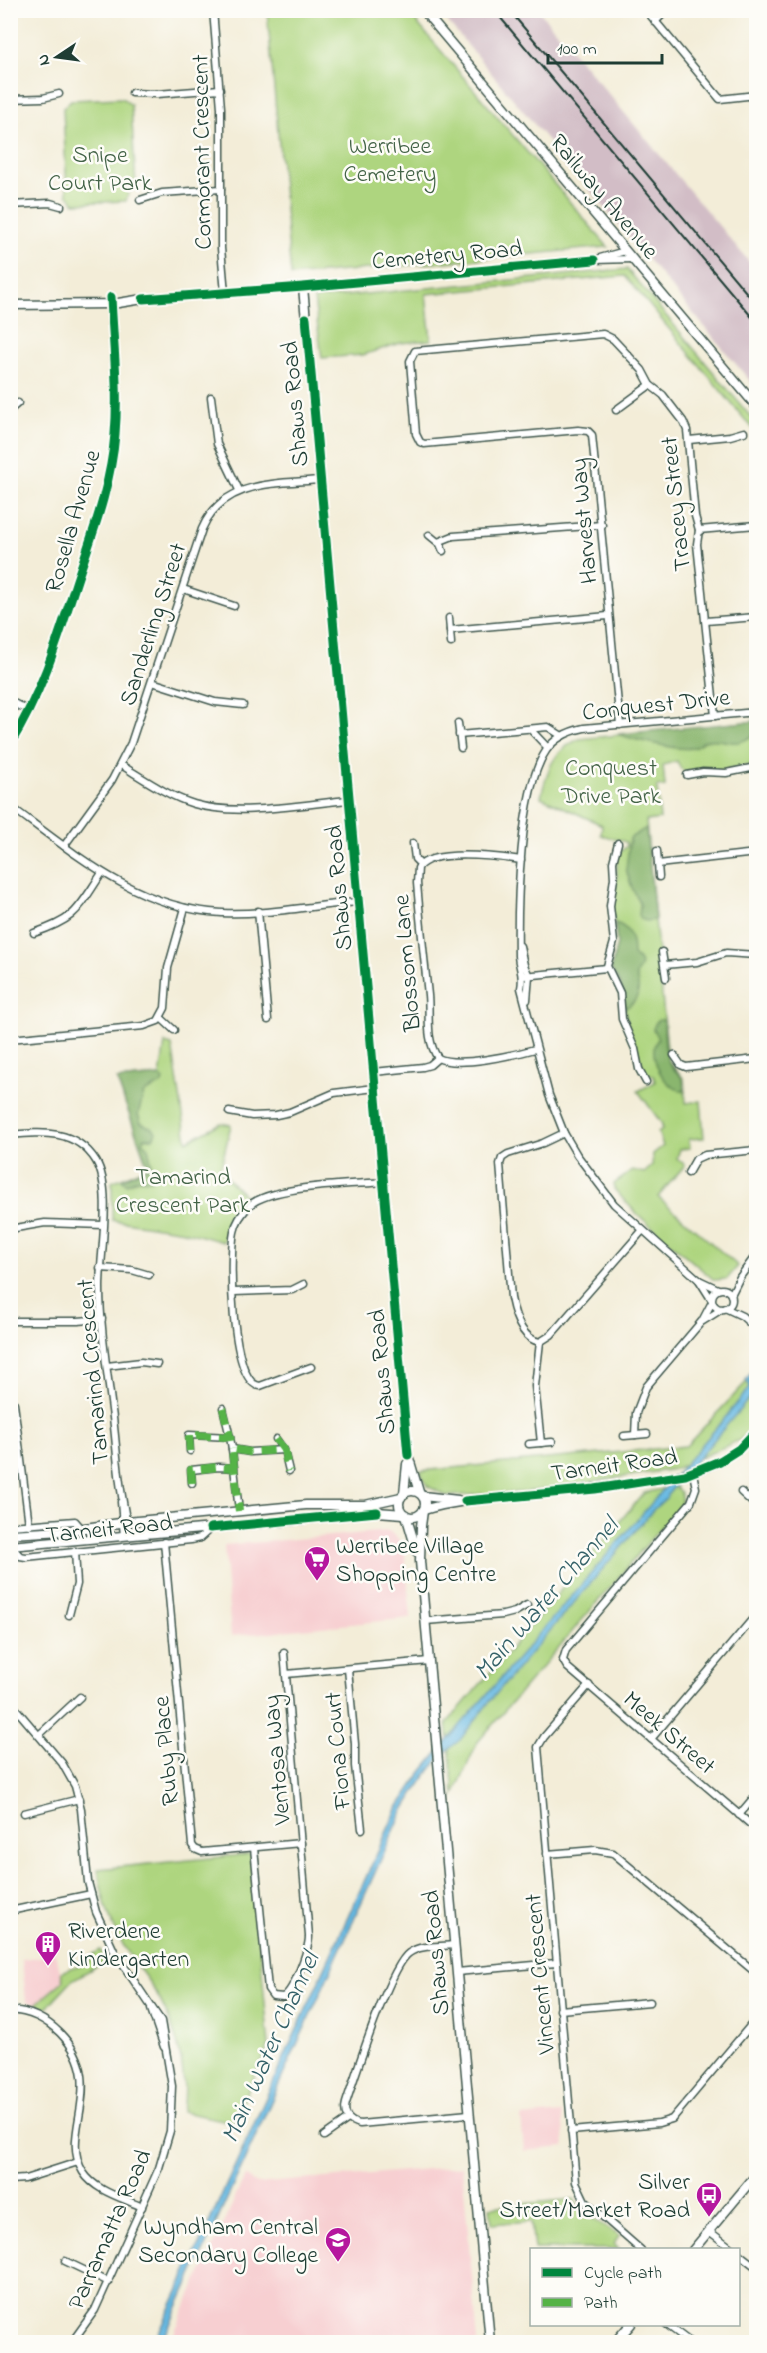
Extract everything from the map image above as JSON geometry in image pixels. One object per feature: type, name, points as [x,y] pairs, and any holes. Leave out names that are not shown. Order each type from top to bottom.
[{"type":"street","name":"Cormorant Crescent","points":[[213,10],[220,89],[221,248],[225,294]]},
{"type":"street","name":"Railway Avenue","points":[[423,10],[756,406]]},
{"type":"street","points":[[646,10],[720,99],[756,95]]},
{"type":"street","points":[[655,22],[668,10]]},
{"type":"street","points":[[132,93],[157,94],[220,89]]},
{"type":"street","points":[[10,99],[43,98],[59,94]]},
{"type":"street","points":[[140,200],[162,193],[221,189]]},
{"type":"street","points":[[10,205],[50,203],[61,206]]},
{"type":"street","name":"Cemetery Road","points":[[594,260],[625,251]]},
{"type":"street","name":"Cemetery Road","points":[[303,287],[594,260],[633,259]]},
{"type":"street","points":[[10,307],[303,287]]},
{"type":"street","name":"Shaws Road","points":[[303,287],[408,1455],[403,1495]]},
{"type":"street","name":"Rosella Avenue","points":[[10,744],[30,712],[55,649],[100,510],[111,466],[117,403],[112,300]]},
{"type":"street","name":"Tracey Street","points":[[413,354],[418,349],[603,334],[613,339],[642,370],[650,385],[658,390],[683,421],[689,440],[715,716]]},
{"type":"street","name":"Harvest Way","points":[[413,354],[410,361],[416,434],[420,442],[424,444],[578,430],[591,433],[594,440],[608,616],[620,725]]},
{"type":"street","points":[[616,410],[650,385]]},
{"type":"street","points":[[211,397],[217,444],[239,490]]},
{"type":"street","points":[[10,410],[18,403]]},
{"type":"street","points":[[689,440],[730,436],[744,432]]},
{"type":"street","name":"Sanderling Street","points":[[64,846],[121,765],[138,726],[206,521],[220,503],[239,490],[261,485],[320,480]]},
{"type":"street","points":[[438,542],[453,536],[602,525]]},
{"type":"street","points":[[699,530],[756,525]]},
{"type":"street","points":[[429,535],[438,542],[443,551]]},
{"type":"street","points":[[183,589],[234,606]]},
{"type":"street","points":[[450,630],[608,616]]},
{"type":"street","points":[[706,621],[756,617]]},
{"type":"street","points":[[449,618],[451,643]]},
{"type":"street","points":[[152,682],[215,702],[243,705]]},
{"type":"street","points":[[10,701],[30,712]]},
{"type":"street","name":"Conquest Drive","points":[[720,1289],[699,1280],[614,1204],[598,1186],[564,1132],[549,1095],[535,1049],[527,1010],[526,976],[519,942],[521,860],[534,780],[548,748],[562,736],[576,730],[756,712]]},
{"type":"street","points":[[458,723],[461,748]]},
{"type":"street","points":[[459,735],[552,728],[562,736]]},
{"type":"street","points":[[530,729],[548,748]]},
{"type":"street","points":[[121,765],[174,796],[213,808],[238,810],[349,800]]},
{"type":"street","points":[[687,775],[703,772],[726,773],[756,767]]},
{"type":"street","points":[[10,806],[102,873],[140,894],[185,908],[222,913],[358,902]]},
{"type":"street","name":"Blossom Lane","points":[[413,843],[415,859],[420,864]]},
{"type":"street","points":[[618,843],[613,862],[614,878],[610,906],[614,942],[607,968],[618,987],[624,1025],[635,1049],[639,1070],[646,1083]]},
{"type":"street","points":[[657,851],[659,877]]},
{"type":"street","points":[[658,864],[756,853]]},
{"type":"street","name":"Blossom Lane","points":[[420,864],[431,859],[480,855],[521,860]]},
{"type":"street","name":"Blossom Lane","points":[[420,864],[417,883],[433,1050],[438,1058],[447,1061],[497,1058],[535,1049]]},
{"type":"street","points":[[34,933],[60,924],[71,916],[102,873]]},
{"type":"street","points":[[10,1039],[144,1026],[161,1018],[165,1008],[168,968],[185,908]]},
{"type":"street","points":[[258,911],[268,1020]]},
{"type":"street","points":[[662,952],[666,978]]},
{"type":"street","points":[[665,965],[698,962],[726,953],[756,955]]},
{"type":"street","points":[[526,976],[607,968]]},
{"type":"street","points":[[161,1018],[174,1030]]},
{"type":"street","points":[[674,1055],[681,1065],[686,1067],[756,1059]]},
{"type":"street","name":"Blossom Lane","points":[[374,1072],[423,1068],[438,1058]]},
{"type":"street","points":[[229,1112],[252,1116],[276,1115],[290,1112],[334,1093],[375,1088]]},
{"type":"street","points":[[540,1342],[531,1339],[522,1328],[514,1309],[500,1164],[502,1158],[508,1154],[543,1143],[564,1132]]},
{"type":"street","name":"Tamarind Crescent","points":[[10,1135],[55,1133],[73,1139],[86,1149],[95,1161],[103,1181],[100,1268],[102,1319],[126,1536]]},
{"type":"street","points":[[688,1173],[696,1159],[705,1155],[756,1150]]},
{"type":"street","points":[[311,1366],[264,1385],[255,1386],[248,1378],[237,1347],[234,1233],[242,1215],[254,1202],[270,1194],[384,1182]]},
{"type":"street","points":[[10,1229],[45,1223],[103,1226]]},
{"type":"street","points":[[540,1342],[551,1335],[642,1231]]},
{"type":"street","points":[[635,1435],[636,1413],[646,1387],[702,1321],[712,1301],[713,1293],[740,1277],[756,1258]]},
{"type":"street","points":[[100,1268],[132,1270],[149,1275]]},
{"type":"street","points":[[702,1321],[729,1305],[740,1277]]},
{"type":"street","name":"Conquest Drive","points":[[699,1280],[712,1301]]},
{"type":"street","points":[[234,1292],[292,1290],[304,1284]]},
{"type":"street","points":[[720,1289],[732,1298],[742,1316],[756,1329]]},
{"type":"street","points":[[712,1301],[716,1307],[742,1316]]},
{"type":"street","points":[[10,1321],[78,1322],[102,1319]]},
{"type":"street","points":[[540,1342],[535,1386],[541,1443]]},
{"type":"street","points":[[107,1366],[141,1362],[157,1364]]},
{"type":"street","points":[[14,1403],[29,1525]]},
{"type":"street","points":[[223,1408],[232,1449],[239,1511]]},
{"type":"street","name":"Tarneit Road","points":[[424,1510],[465,1502],[595,1489],[693,1473],[730,1455],[756,1431]]},
{"type":"street","points":[[624,1436],[647,1434]]},
{"type":"street","points":[[190,1451],[189,1435],[230,1437]]},
{"type":"street","points":[[276,1439],[284,1450],[289,1471]]},
{"type":"street","points":[[529,1444],[552,1443]]},
{"type":"street","points":[[232,1449],[250,1452],[284,1450]]},
{"type":"street","name":"Shaws Road","points":[[408,1455],[421,1494]]},
{"type":"street","points":[[192,1483],[191,1470],[234,1468]]},
{"type":"street","name":"Meek Street","points":[[693,1473],[696,1488],[691,1502],[566,1650],[563,1660],[567,1667],[756,1829]]},
{"type":"street","points":[[411,1491],[421,1494],[426,1502],[424,1510],[414,1517],[405,1514],[399,1504],[403,1495],[411,1491]]},
{"type":"street","points":[[741,1492],[756,1506]]},
{"type":"street","name":"Tarneit Road","points":[[421,1494],[465,1502]]},
{"type":"street","name":"Tarneit Road","points":[[10,1534],[82,1529],[124,1522],[281,1507],[326,1504],[365,1505],[403,1495]]},
{"type":"street","points":[[281,1507],[281,1522]]},
{"type":"street","points":[[258,1509],[259,1524]]},
{"type":"street","name":"Shaws Road","points":[[424,1510],[420,1561],[490,2343]]},
{"type":"street","name":"Tarneit Road","points":[[11,1546],[377,1512],[405,1514]]},
{"type":"street","name":"Shaws Road","points":[[405,1514],[420,1561]]},
{"type":"street","name":"Tarneit Road","points":[[10,1526],[75,1521],[82,1529]]},
{"type":"street","name":"Tarneit Road","points":[[11,1546],[22,1557],[198,1539],[210,1528]]},
{"type":"street","name":"Ruby Place","points":[[164,1542],[192,1844],[195,1849],[202,1851],[301,1843]]},
{"type":"street","points":[[69,1615],[77,1584],[75,1551]]},
{"type":"street","points":[[425,1621],[503,1615],[515,1612],[526,1605]]},
{"type":"street","points":[[651,1739],[756,1615]]},
{"type":"street","name":"Ventosa Way","points":[[254,1848],[268,1989],[271,1995],[281,1997],[289,1993],[308,1946],[309,1930],[284,1653]]},
{"type":"street","name":"Ventosa Way","points":[[286,1674],[429,1661]]},
{"type":"street","name":"Fiona Court","points":[[348,1669],[362,1829]]},
{"type":"street","name":"Vincent Crescent","points":[[589,1685],[544,1737],[538,1748],[560,2010],[576,2182],[582,2196],[594,2209],[639,2248]]},
{"type":"street","points":[[39,1735],[80,1697]]},
{"type":"street","name":"Parramatta Road","points":[[10,1702],[62,1762],[75,1786],[79,1799],[91,1894],[108,1942],[161,2021],[172,2086],[170,2131],[159,2168],[109,2282],[95,2310],[72,2343]]},
{"type":"street","points":[[10,1718],[17,1711]]},
{"type":"street","points":[[740,1815],[756,1795]]},
{"type":"street","points":[[24,1813],[79,1799]]},
{"type":"street","points":[[547,1854],[595,1850],[613,1853],[756,1974]]},
{"type":"street","points":[[10,1911],[91,1894]]},
{"type":"street","points":[[454,1945],[417,1949],[401,1960],[384,1998],[344,2111],[348,2119],[360,2124],[469,2114]]},
{"type":"street","points":[[457,1972],[556,1963]]},
{"type":"street","points":[[560,2010],[650,2001]]},
{"type":"street","points":[[10,2010],[22,2011],[45,2020],[64,2037],[77,2058],[82,2074],[83,2091],[76,2145],[78,2162],[86,2176],[96,2186],[142,2207]]},
{"type":"street","points":[[571,2131],[659,2123],[672,2119],[756,2019]]},
{"type":"street","points":[[324,2136],[348,2119]]},
{"type":"street","points":[[10,2180],[25,2179],[78,2162]]},
{"type":"street","points":[[695,2248],[756,2175]]},
{"type":"street","points":[[709,2231],[731,2248]]},
{"type":"street","points":[[740,2254],[756,2266]]},
{"type":"street","points":[[65,2262],[109,2282]]},
{"type":"street","points":[[615,2343],[630,2326]]},
{"type":"street","points":[[667,2326],[690,2343]]},
{"type":"shaded area","points":[[439,11],[539,11],[756,270],[756,388]]},
{"type":"shaded area","name":"Werribee Village Shopping Centre","points":[[389,1531],[404,1544],[411,1618],[231,1636],[224,1545]]},
{"type":"shaded area","points":[[55,1953],[63,1981],[36,2004],[26,2001],[22,1959]]},
{"type":"shaded area","points":[[562,2113],[565,2147],[524,2151],[521,2117]]},
{"type":"shaded area","name":"Wyndham Central Secondary College","points":[[462,2166],[478,2342],[170,2342],[245,2176],[256,2184]]},
{"type":"green space","name":"Werribee Cemetery","points":[[267,11],[407,11],[608,247],[291,276]]},
{"type":"green space","name":"Snipe Court Park","points":[[122,98],[131,105],[136,187],[129,192],[126,201],[75,203],[67,194],[63,108],[71,100]]},
{"type":"green space","points":[[627,269],[756,423],[756,433],[625,276],[426,294],[431,340],[400,343],[363,355],[322,358],[314,299]]},
{"type":"green space","name":"Conquest Drive Park","points":[[756,721],[756,764],[693,773],[682,770],[677,761],[663,765],[665,786],[657,787],[660,819],[646,821],[668,1060],[684,1079],[686,1103],[701,1101],[704,1138],[689,1139],[690,1148],[680,1149],[677,1158],[685,1165],[658,1197],[738,1266],[727,1279],[714,1280],[637,1214],[614,1189],[614,1184],[633,1170],[644,1173],[652,1166],[653,1154],[663,1146],[658,1132],[662,1129],[662,1124],[638,1091],[655,1082],[654,1076],[645,1073],[627,1023],[621,986],[611,969],[617,944],[612,906],[617,879],[617,860],[619,853],[627,846],[626,842],[601,835],[602,825],[541,797],[552,763],[563,749],[579,739]]},
{"type":"green space","points":[[756,721],[756,733],[742,741],[708,740],[691,748],[666,746],[618,734]]},
{"type":"green space","points":[[646,828],[655,920],[648,921],[639,917],[640,904],[626,869],[630,838]]},
{"type":"green space","points":[[615,923],[628,931],[632,940],[633,955],[641,965],[636,975],[638,994],[634,1002],[625,1008],[621,986],[611,969],[617,944]]},
{"type":"green space","points":[[659,1020],[664,1020],[667,1058],[681,1076],[685,1090],[671,1085],[659,1071],[654,1053],[658,1039],[653,1029]]},
{"type":"green space","name":"Tamarind Crescent Park","points":[[165,1043],[172,1045],[187,1141],[221,1123],[231,1125],[220,1171],[246,1197],[231,1214],[223,1242],[184,1231],[112,1220],[112,1182],[148,1167],[117,1080],[160,1076]]},
{"type":"green space","points":[[160,1076],[163,1079],[162,1084],[144,1093],[138,1114],[141,1123],[153,1128],[156,1132],[153,1138],[145,1138],[142,1142],[148,1147],[154,1176],[151,1180],[137,1179],[127,1184],[122,1179],[148,1167],[117,1080]]},
{"type":"green space","points":[[756,1372],[756,1422],[740,1440],[675,1469],[525,1492],[447,1496],[427,1486],[420,1471],[686,1446]]},
{"type":"green space","points":[[675,1486],[681,1493],[681,1504],[477,1743],[454,1795],[447,1723],[644,1493]]},
{"type":"green space","points":[[251,1854],[269,2046],[233,2122],[182,2112],[183,2079],[173,2029],[151,1985],[116,1931],[106,1905],[98,1869]]},
{"type":"green space","points":[[100,1950],[106,1961],[72,1980],[46,2008],[36,2004],[63,1981],[61,1972],[90,1961],[89,1957]]},
{"type":"green space","points":[[574,2199],[585,2213],[619,2236],[614,2244],[618,2248],[534,2248],[531,2221],[492,2224],[490,2207]]},
{"type":"water","points":[[756,1366],[756,1372],[750,1381],[755,1392],[490,1701],[460,1740],[435,1764],[408,1803],[162,2342],[155,2342],[397,1809],[422,1772],[457,1729],[750,1387],[746,1380]]},
{"type":"railway","points":[[494,10],[756,322]]},
{"type":"railway","points":[[509,10],[756,304]]},
{"type":"marked path","points":[[223,1408],[230,1437]]},
{"type":"marked path","points":[[190,1451],[189,1435],[230,1437],[232,1449]]},
{"type":"marked path","points":[[276,1439],[284,1450]]},
{"type":"marked path","points":[[234,1468],[232,1449],[250,1452],[284,1450],[289,1471]]},
{"type":"marked path","points":[[192,1483],[191,1470],[234,1468],[239,1511]]},
{"type":"cycle path","points":[[143,299],[303,287],[594,260]]},
{"type":"cycle path","points":[[10,744],[49,664],[95,526],[110,472],[115,434],[116,400],[111,297]]},
{"type":"cycle path","points":[[306,318],[408,1455]]},
{"type":"cycle path","points":[[465,1501],[595,1489],[685,1475],[720,1461],[739,1449],[756,1431]]},
{"type":"cycle path","points":[[210,1528],[377,1512]]},
{"type":"place","name":"Werribee Village Shopping Centre","points":[[317,1582]]},
{"type":"place","name":"Riverdene Kindergarten","points":[[48,1967]]},
{"type":"place","name":"Silver Street/Market Road","points":[[709,2218]]},
{"type":"place","name":"Wyndham Central Secondary College","points":[[338,2263]]},
{"type":"water label","name":"Main Water Channel","points":[[545,1598]]},
{"type":"water label","name":"Main Water Channel","points":[[269,2047]]}]
